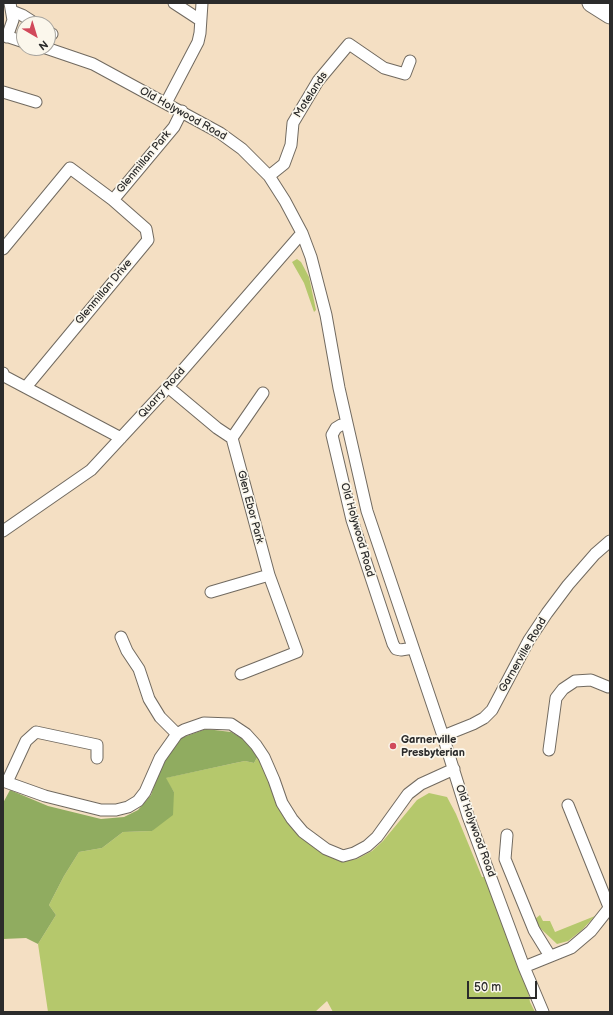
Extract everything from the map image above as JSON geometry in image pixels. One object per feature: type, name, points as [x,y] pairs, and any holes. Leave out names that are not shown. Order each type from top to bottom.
[{"type":"highway","points":[[591,3],[610,15]]},
{"type":"street","points":[[174,3],[200,20]]},
{"type":"street","points":[[166,103],[198,42],[202,3]]},
{"type":"street","points":[[11,7],[24,16]]},
{"type":"street","points":[[11,7],[14,20],[5,36],[16,39]]},
{"type":"street","name":"Motelands","points":[[269,176],[284,164],[291,145],[293,123],[318,81],[349,44],[384,68],[405,74],[410,61]]},
{"type":"street","name":"Old Holywood Road","points":[[56,51],[93,64],[220,133],[242,149],[269,176],[285,201],[302,233],[311,257],[326,315],[338,388],[366,511],[443,736],[468,816],[524,967],[543,1012]]},
{"type":"street","points":[[3,92],[36,102]]},
{"type":"street","name":"Glenmillan Park","points":[[3,249],[70,168],[113,200],[174,126],[182,112]]},
{"type":"street","name":"Glenmillan Drive","points":[[26,387],[148,240],[146,229],[113,200]]},
{"type":"street","name":"Quarry Road","points":[[3,531],[91,470],[168,388],[302,233]]},
{"type":"street","points":[[3,373],[4,376],[121,438]]},
{"type":"street","points":[[168,388],[217,428],[232,438],[263,392]]},
{"type":"street","name":"Old Holywood Road","points":[[347,424],[336,428],[332,435],[352,520],[393,644],[396,649],[401,650],[413,648]]},
{"type":"street","name":"Glen Ebor Park","points":[[232,438],[269,575],[297,652],[241,674]]},
{"type":"street","name":"Garnerville Road","points":[[443,736],[473,724],[484,718],[492,710],[525,646],[547,613],[568,585],[595,554],[610,541]]},
{"type":"street","points":[[211,592],[269,575]]},
{"type":"street","points":[[121,637],[127,652],[139,669],[149,700],[160,717],[177,734]]},
{"type":"street","points":[[549,750],[556,698],[563,689],[575,681],[591,680],[609,687]]},
{"type":"street","points":[[97,758],[97,745],[36,732],[26,741],[5,781],[45,796],[101,810],[116,810],[128,807],[138,801],[146,792],[160,758],[177,734],[204,723],[231,724],[246,734],[264,757],[282,803],[292,820],[314,842],[343,856],[354,853],[367,846],[377,837],[408,794],[420,784],[454,769]]},
{"type":"street","points":[[524,967],[571,948],[591,930],[610,907],[568,805]]},
{"type":"street","points":[[507,835],[505,859],[534,930],[550,956]]},
{"type":"green space","points":[[297,259],[301,262],[309,277],[316,310],[314,312],[304,283],[292,262]]},
{"type":"green space","points":[[206,729],[231,732],[248,742],[259,754],[254,763],[245,761],[166,778],[174,792],[173,815],[152,831],[123,832],[102,848],[79,852],[64,876],[49,905],[56,915],[38,944],[26,938],[3,939],[3,803],[10,790],[48,806],[101,819],[124,817],[138,810],[151,795],[163,760],[181,738]]},
{"type":"green space","points":[[259,754],[279,805],[343,861],[357,859],[372,851],[383,841],[417,800],[429,793],[447,797],[456,814],[482,877],[491,877],[524,967],[530,1002],[535,1012],[333,1012],[327,1001],[315,1012],[48,1012],[38,944],[56,915],[49,905],[64,876],[79,852],[102,848],[123,832],[152,831],[174,792],[165,778],[245,761],[254,763]]},
{"type":"green space","points":[[540,915],[543,921],[550,921],[555,932],[595,916],[582,930],[568,941],[557,944],[540,928],[535,919]]},
{"type":"place","name":"Garnerville Presbyterian","points":[[393,746]]}]
